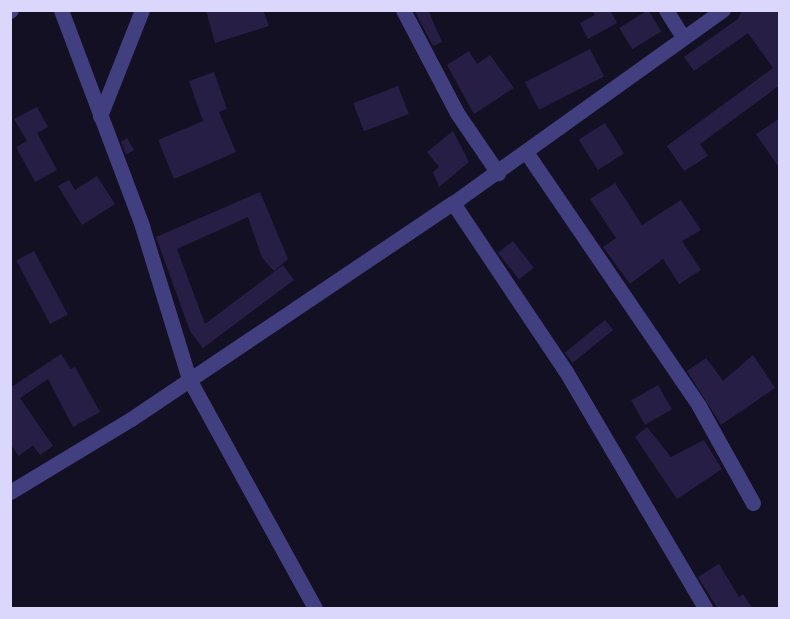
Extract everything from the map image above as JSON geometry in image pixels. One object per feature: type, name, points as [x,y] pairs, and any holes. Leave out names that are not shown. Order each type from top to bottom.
[{"type":"street","points":[[61,10],[142,226],[189,380],[315,609]]},
{"type":"street","points":[[100,116],[142,10]]},
{"type":"street","points":[[403,10],[457,113],[498,173]]},
{"type":"street","points":[[666,10],[683,37]]},
{"type":"street","points":[[10,492],[189,380],[498,173],[723,10]]},
{"type":"street","points":[[526,152],[699,406],[753,503]]},
{"type":"street","points":[[453,203],[565,370],[705,609]]},
{"type":"building","points":[[206,10],[263,10],[269,26],[215,43]]},
{"type":"building","points":[[414,10],[428,10],[442,42],[433,46]]},
{"type":"building","points":[[592,10],[610,10],[617,23],[588,39],[580,23],[595,15]]},
{"type":"building","points":[[648,10],[661,31],[632,49],[619,28]]},
{"type":"building","points":[[742,10],[780,10],[780,85],[700,144],[708,156],[684,171],[667,146],[773,68],[748,33],[694,71],[684,57],[738,19]]},
{"type":"building","points":[[590,49],[604,77],[539,110],[525,82]]},
{"type":"building","points":[[469,51],[477,64],[490,55],[514,88],[474,114],[447,65]]},
{"type":"building","points":[[214,72],[227,109],[219,112],[236,152],[174,179],[158,140],[203,121],[189,81]]},
{"type":"building","points":[[398,86],[409,114],[364,131],[353,103]]},
{"type":"building","points":[[37,107],[48,127],[37,133],[57,170],[35,182],[16,147],[27,141],[14,119]]},
{"type":"building","points":[[780,118],[780,169],[756,134]]},
{"type":"building","points":[[605,123],[624,154],[598,170],[579,139]]},
{"type":"building","points":[[453,131],[469,162],[439,187],[433,172],[439,167],[427,152]]},
{"type":"building","points":[[127,138],[134,150],[126,155],[121,142]]},
{"type":"building","points":[[97,176],[115,204],[82,225],[58,186],[69,180],[75,190]]},
{"type":"building","points":[[615,183],[642,225],[681,200],[701,230],[682,241],[701,270],[679,284],[663,259],[630,284],[603,247],[616,238],[590,199]]},
{"type":"building","points":[[260,192],[288,259],[274,271],[262,258],[248,217],[177,249],[205,324],[283,265],[294,280],[203,348],[190,331],[156,237]]},
{"type":"building","points":[[513,241],[534,268],[519,279],[498,253]]},
{"type":"building","points":[[34,251],[68,315],[50,324],[16,260]]},
{"type":"building","points":[[605,320],[613,330],[573,363],[565,353]]},
{"type":"building","points":[[61,354],[71,369],[75,367],[100,412],[73,427],[48,379],[20,398],[53,446],[40,455],[33,445],[19,456],[10,444],[10,383],[13,386]]},
{"type":"building","points":[[753,355],[775,388],[721,425],[687,371],[706,358],[723,381]]},
{"type":"building","points":[[658,385],[672,409],[645,425],[631,401]]},
{"type":"building","points":[[647,427],[671,457],[704,440],[722,469],[677,499],[635,437]]},
{"type":"building","points":[[719,564],[739,597],[743,594],[753,609],[718,609],[698,577]]}]
